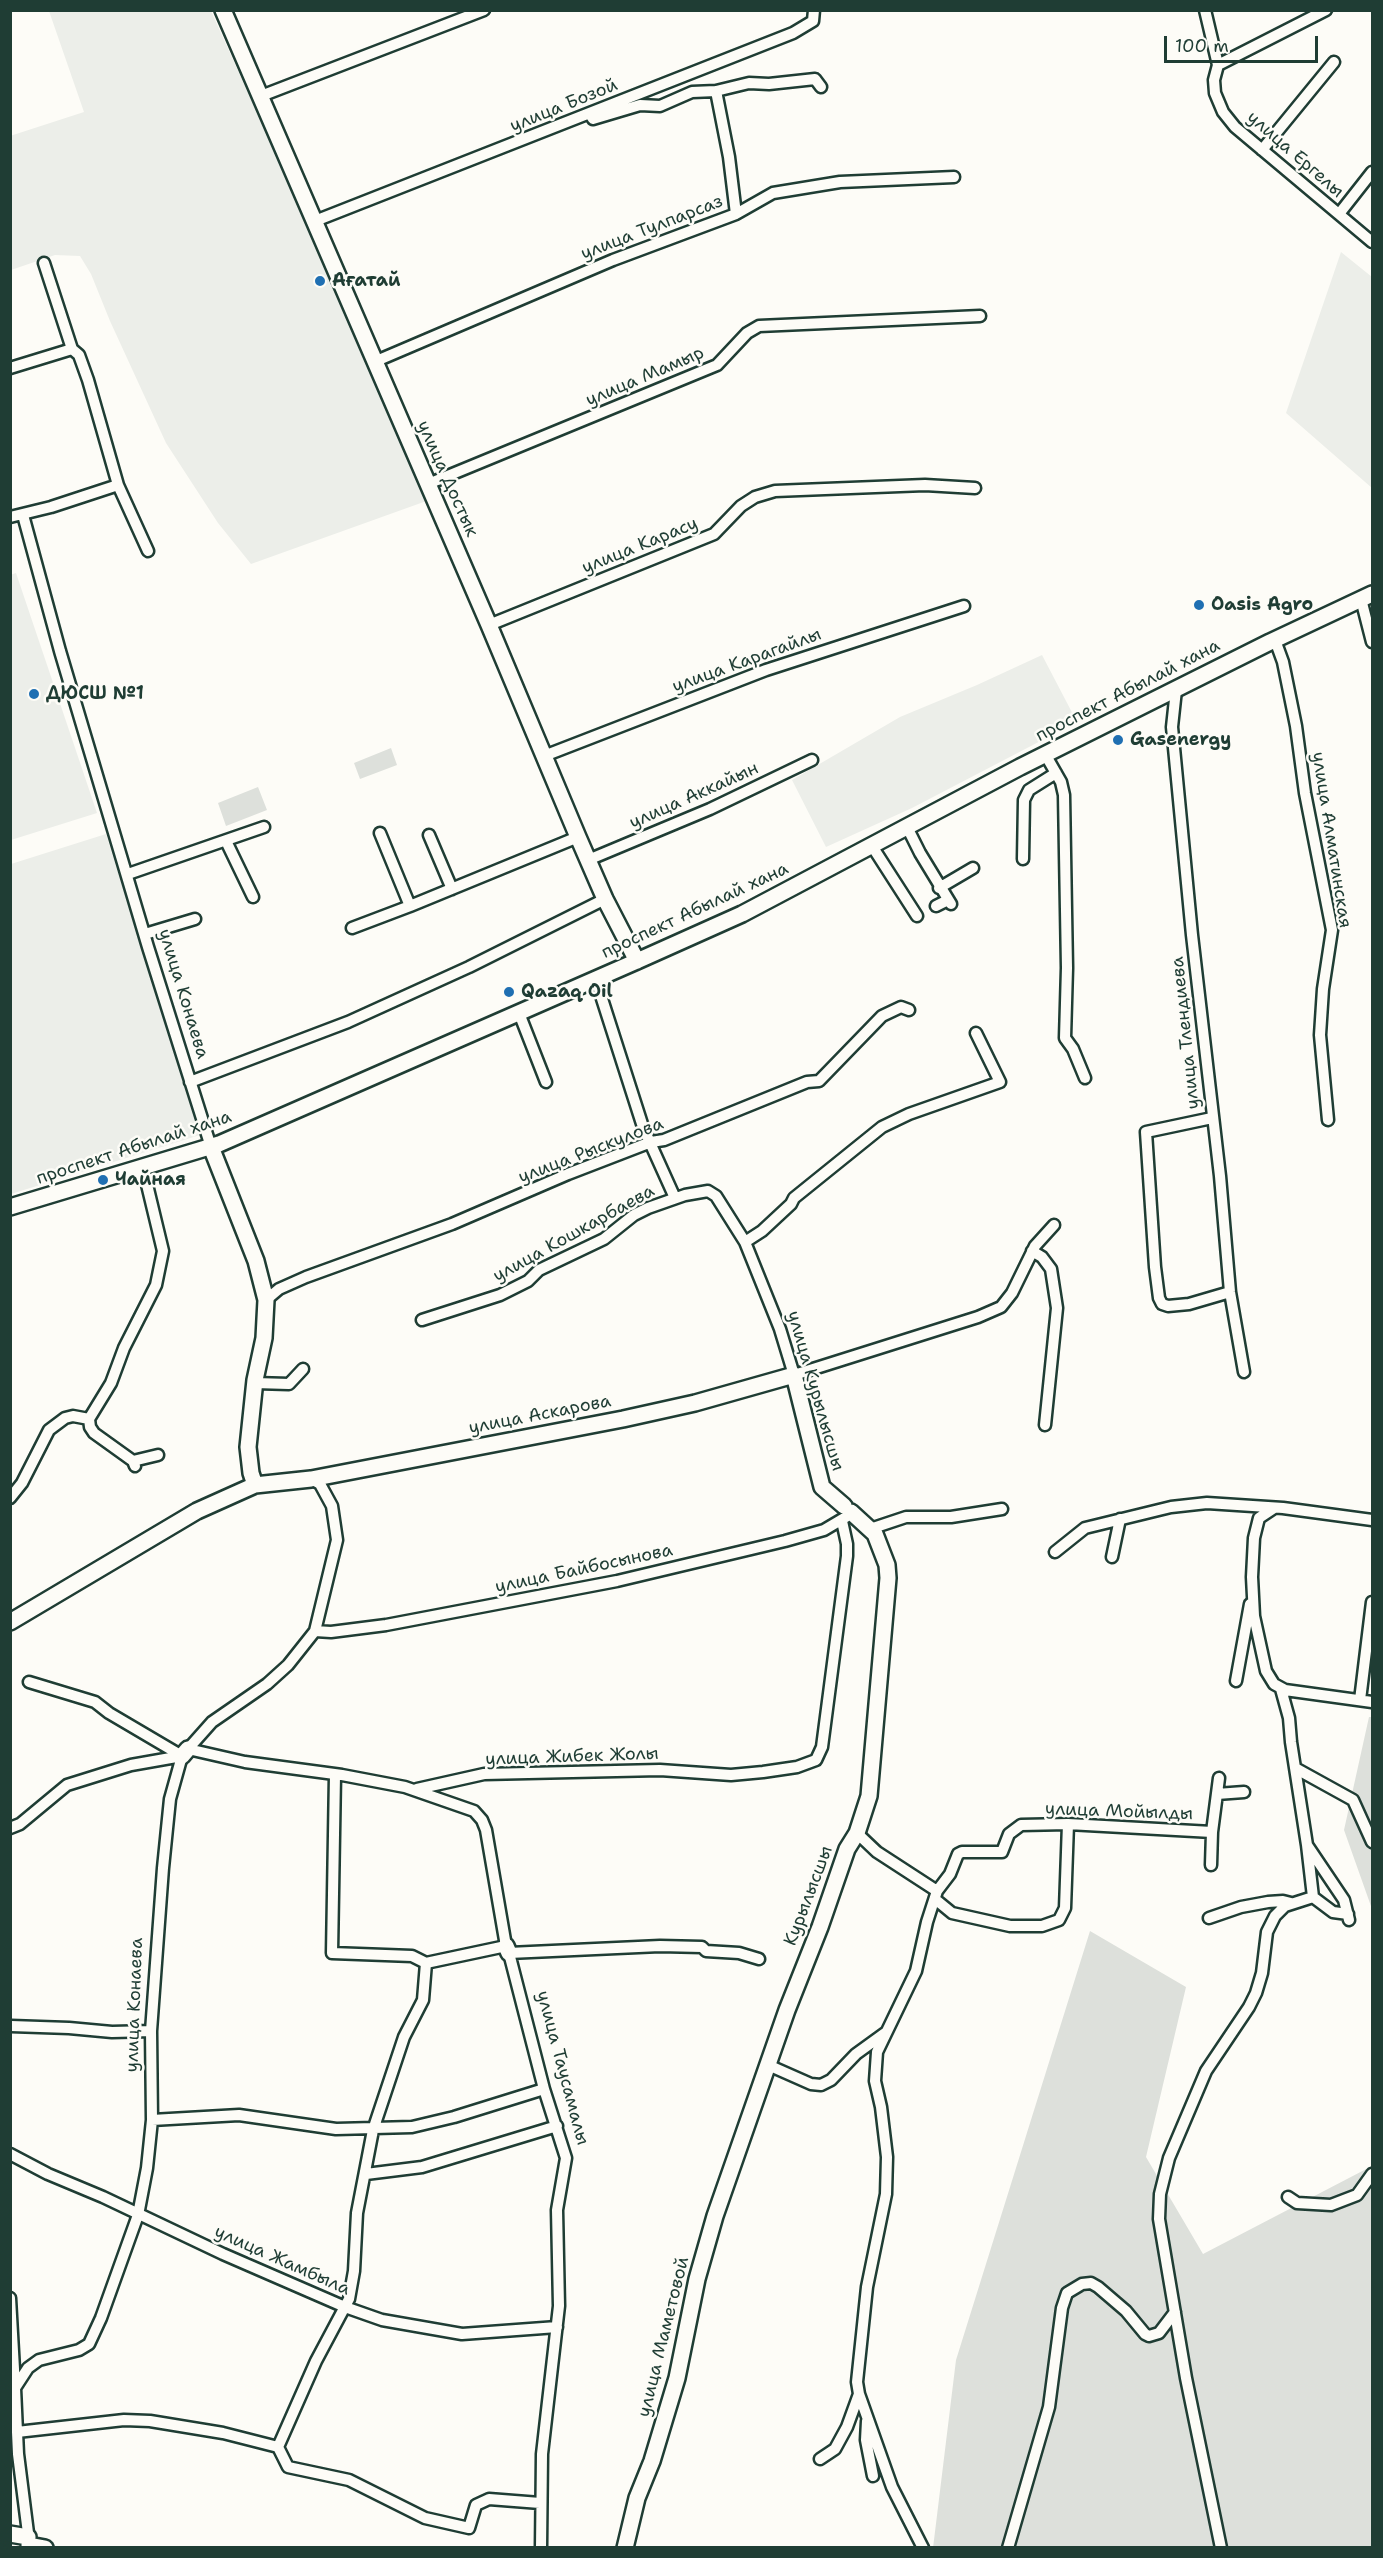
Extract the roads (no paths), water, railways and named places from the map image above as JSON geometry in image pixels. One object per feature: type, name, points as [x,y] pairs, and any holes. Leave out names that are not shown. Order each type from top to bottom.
[{"type":"street","name":"улица Достык","points":[[223,10],[588,860],[637,961]]},
{"type":"street","points":[[261,96],[484,10]]},
{"type":"street","name":"улица Бозой","points":[[315,221],[793,33],[813,21],[814,10]]},
{"type":"street","name":"улица Ергелы","points":[[1204,10],[1218,65],[1214,80],[1215,93],[1223,112],[1235,127],[1372,242]]},
{"type":"street","points":[[1218,65],[1326,10]]},
{"type":"street","points":[[1262,150],[1334,62]]},
{"type":"street","points":[[589,114],[593,119],[640,105],[660,106],[692,92],[716,91],[749,82],[769,84],[815,79],[821,87]]},
{"type":"street","points":[[716,91],[729,157],[736,214]]},
{"type":"street","points":[[1339,214],[1372,172]]},
{"type":"street","name":"улица Тулпарсаз","points":[[374,362],[613,260],[736,214],[773,194],[840,182],[954,177]]},
{"type":"street","points":[[44,262],[72,349],[79,355],[88,380],[118,485],[148,551]]},
{"type":"street","name":"улица Мамыр","points":[[428,484],[717,365],[747,333],[759,326],[980,316]]},
{"type":"street","points":[[10,368],[72,349]]},
{"type":"street","points":[[10,517],[118,485]]},
{"type":"street","name":"улица Карасу","points":[[489,625],[714,534],[741,506],[755,497],[775,491],[925,485],[975,488]]},
{"type":"street","name":"улица Конаева","points":[[22,515],[57,640],[190,1082],[212,1147],[256,1261],[266,1300],[264,1338],[255,1383],[248,1447],[255,1485]]},
{"type":"street","points":[[1367,596],[1372,642]]},
{"type":"street","name":"проспект Абылай хана","points":[[10,1207],[212,1147],[596,980],[742,914],[1045,754],[1367,596]]},
{"type":"street","name":"улица Карагайлы","points":[[544,756],[765,670],[964,606]]},
{"type":"street","name":"улица Алматинская","points":[[1275,640],[1283,662],[1296,726],[1305,793],[1332,930],[1323,989],[1320,1035],[1328,1119]]},
{"type":"street","name":"улица Тлендиева","points":[[1176,690],[1172,727],[1230,1292],[1244,1372]]},
{"type":"street","points":[[1045,754],[1056,773],[1064,795],[1065,1038],[1073,1049],[1085,1078]]},
{"type":"street","name":"улица Аккайын","points":[[588,860],[710,809],[812,760]]},
{"type":"street","points":[[1023,859],[1024,800],[1029,790],[1056,773]]},
{"type":"street","points":[[128,874],[264,827]]},
{"type":"street","points":[[908,827],[939,888],[949,902],[936,906]]},
{"type":"street","points":[[380,833],[410,906]]},
{"type":"street","points":[[429,835],[452,890]]},
{"type":"street","points":[[351,928],[452,890],[578,837]]},
{"type":"street","points":[[226,841],[253,897]]},
{"type":"street","points":[[873,846],[917,916]]},
{"type":"street","points":[[939,888],[973,868]]},
{"type":"street","points":[[190,1082],[366,1014],[605,899]]},
{"type":"street","points":[[145,934],[195,919]]},
{"type":"street","points":[[596,980],[643,1127],[675,1198]]},
{"type":"street","name":"улица Рыскулова","points":[[266,1300],[279,1289],[306,1277],[452,1224],[568,1174],[651,1142],[664,1140],[788,1090],[819,1081],[882,1016],[901,1007],[909,1010]]},
{"type":"street","points":[[519,1013],[546,1082]]},
{"type":"street","points":[[745,1242],[762,1231],[791,1204],[794,1198],[882,1127],[909,1114],[1000,1082],[976,1033]]},
{"type":"street","points":[[1212,1118],[1146,1132],[1155,1267],[1159,1298],[1162,1304],[1167,1306],[1189,1304],[1230,1292]]},
{"type":"street","points":[[143,1168],[163,1251],[156,1285],[124,1348],[111,1383],[89,1419],[94,1433],[134,1463],[158,1455]]},
{"type":"street","name":"улица Курылысшы","points":[[708,1191],[716,1196],[745,1242],[774,1313],[794,1375],[822,1487],[846,1513],[870,1529],[881,1546],[884,1557]]},
{"type":"street","name":"улица Кошкарбаева","points":[[422,1320],[500,1295],[528,1281],[539,1270],[604,1239],[634,1215],[675,1198],[708,1191]]},
{"type":"street","name":"улица Аскарова","points":[[10,1622],[197,1511],[255,1485],[311,1479],[695,1403],[794,1375],[978,1317],[1001,1307],[1012,1293],[1032,1251],[1054,1225]]},
{"type":"street","points":[[1032,1251],[1042,1257],[1052,1269],[1057,1308],[1045,1425]]},
{"type":"street","points":[[255,1383],[289,1384],[303,1369]]},
{"type":"street","points":[[10,1498],[22,1483],[49,1430],[65,1418],[73,1416],[89,1419]]},
{"type":"street","name":"улица Конаева","points":[[15,2388],[28,2368],[39,2360],[79,2350],[89,2344],[101,2318],[138,2215],[147,2168],[152,2120],[151,2031],[158,1920],[170,1799],[185,1753],[212,1722],[288,1665],[315,1631],[337,1540],[332,1506],[320,1484],[311,1479]]},
{"type":"street","points":[[1055,1552],[1085,1528],[1170,1507],[1207,1503],[1274,1508],[1372,1520]]},
{"type":"street","points":[[1236,1681],[1252,1594],[1254,1538],[1259,1518],[1274,1508]]},
{"type":"street","points":[[870,1529],[906,1517],[951,1518],[1002,1509]]},
{"type":"street","name":"улица Байбосынова","points":[[315,1631],[331,1632],[386,1625],[571,1591],[824,1530],[846,1513]]},
{"type":"street","name":"улица Жибек Жолы","points":[[10,1828],[20,1824],[67,1785],[131,1765],[185,1753],[335,1775],[416,1790],[483,1774],[660,1770],[731,1775],[763,1772],[816,1761],[822,1747],[847,1556],[846,1513]]},
{"type":"street","points":[[1112,1557],[1120,1519]]},
{"type":"street","name":"Курылысшы","points":[[708,2239],[806,1960],[847,1849],[857,1833],[869,1796],[888,1578],[884,1557]]},
{"type":"street","points":[[1252,1594],[1266,1671],[1274,1684],[1281,1689],[1372,1702]]},
{"type":"street","points":[[1360,1700],[1372,1602]]},
{"type":"street","points":[[29,1682],[95,1702],[109,1713],[185,1753]]},
{"type":"street","points":[[1281,1689],[1287,1704],[1313,1897],[1333,1912],[1348,1917],[1344,1900],[1307,1845]]},
{"type":"street","points":[[1296,1768],[1353,1800],[1372,1842]]},
{"type":"street","points":[[335,1775],[332,1953],[412,1956],[426,1963],[507,1950],[660,1946],[702,1947],[706,1951],[739,1953],[759,1959]]},
{"type":"street","name":"улица Мойылды","points":[[936,1895],[950,1874],[956,1857],[962,1852],[1002,1852],[1009,1834],[1021,1825],[1068,1824],[1212,1832],[1219,1778]]},
{"type":"street","name":"улица Таусамалы","points":[[416,1790],[464,1806],[474,1811],[482,1820],[486,1830],[507,1950],[544,2089],[566,2158],[557,2210],[559,2266],[557,2327],[542,2454],[541,2547]]},
{"type":"street","points":[[1217,1794],[1244,1792]]},
{"type":"street","points":[[857,1833],[877,1851],[936,1895],[952,1913],[1010,1926],[1042,1926],[1059,1920],[1065,1908],[1068,1824]]},
{"type":"street","points":[[1211,1865],[1212,1832]]},
{"type":"street","points":[[923,2547],[892,2487],[859,2394],[857,2382],[867,2288],[886,2194],[887,2157],[881,2107],[875,2081],[877,2052],[916,1971],[936,1895]]},
{"type":"street","points":[[1221,2547],[1186,2379],[1159,2219],[1163,2177],[1206,2071],[1256,1993],[1262,1973],[1267,1932],[1275,1916],[1285,1906],[1313,1897]]},
{"type":"street","points":[[1209,1918],[1241,1907],[1268,1902],[1292,1903]]},
{"type":"street","points":[[278,2447],[316,2361],[345,2307],[354,2271],[357,2213],[373,2130],[404,2037],[423,2000],[426,1963]]},
{"type":"street","points":[[11,2026],[112,2032],[151,2031]]},
{"type":"street","points":[[768,2065],[791,2076],[821,2085],[831,2080],[856,2054],[885,2032]]},
{"type":"street","points":[[152,2120],[238,2115],[336,2129],[373,2130],[428,2124],[544,2089]]},
{"type":"street","points":[[366,2174],[422,2168],[557,2126]]},
{"type":"street","name":"улица Жамбыла","points":[[10,2154],[138,2215],[345,2307],[382,2320],[462,2334],[557,2327]]},
{"type":"street","points":[[1288,2197],[1297,2203],[1331,2205],[1357,2195],[1372,2174]]},
{"type":"street","name":"улица Маметовой","points":[[625,2547],[637,2498],[652,2460],[677,2378],[690,2311],[708,2239]]},
{"type":"street","points":[[1008,2547],[1049,2407],[1062,2308],[1067,2293],[1082,2284],[1090,2283],[1098,2287],[1149,2336],[1159,2333],[1175,2312]]},
{"type":"street","points":[[10,2298],[17,2432],[29,2543]]},
{"type":"street","points":[[820,2459],[835,2449],[847,2427],[859,2394]]},
{"type":"street","points":[[868,2418],[866,2440],[873,2476]]},
{"type":"street","points":[[17,2432],[124,2420],[150,2421],[223,2433],[278,2447],[288,2467],[349,2480],[425,2518],[469,2528],[476,2505],[489,2499],[540,2504]]},
{"type":"street","points":[[10,2534],[29,2543],[45,2547]]},
{"type":"place","name":"Ағатай","points":[[320,281]]},
{"type":"place","name":"Oasis Agro","points":[[1199,605]]},
{"type":"place","name":"ДЮСШ №1","points":[[34,694]]},
{"type":"place","name":"Gasenergy","points":[[1118,740]]},
{"type":"place","name":"Qazaq Oil","points":[[509,992]]},
{"type":"place","name":"Чайная","points":[[103,1180]]}]
